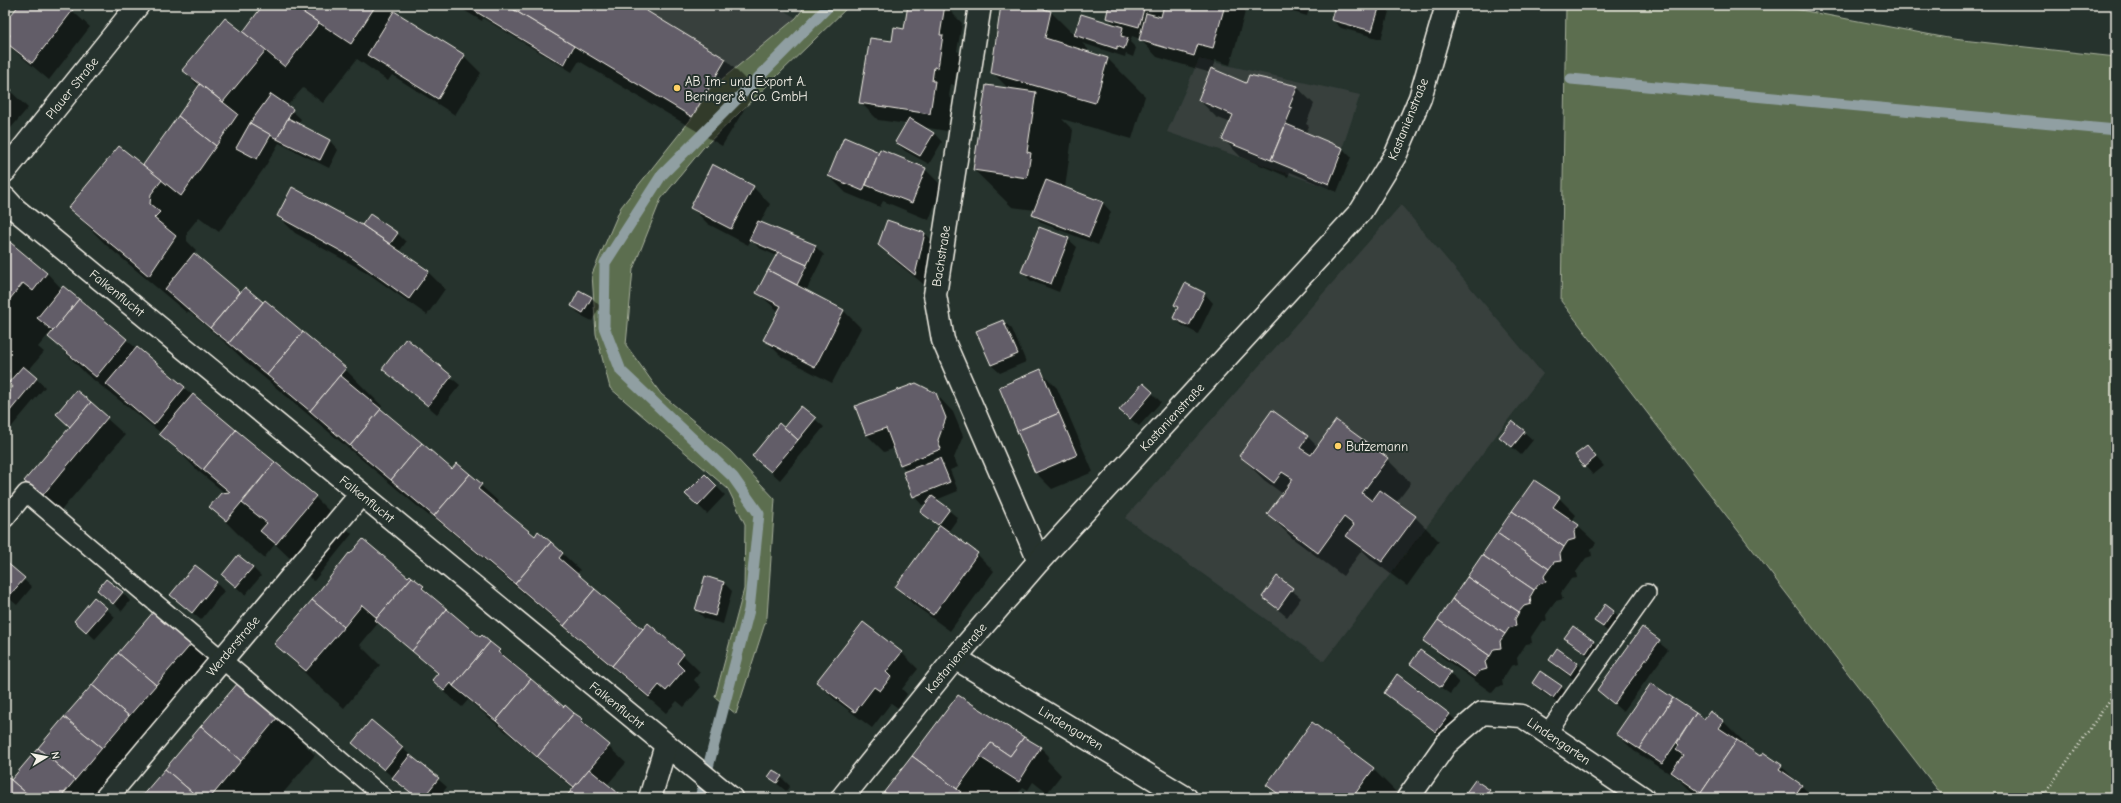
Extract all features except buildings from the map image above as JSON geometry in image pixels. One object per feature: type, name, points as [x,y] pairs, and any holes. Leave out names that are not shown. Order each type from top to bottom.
[{"type":"street","name":"Plauer Straße","points":[[5,171],[138,5]]},
{"type":"street","name":"Bachstraße","points":[[980,5],[935,294],[943,340],[1039,561]]},
{"type":"street","name":"Kastanienstraße","points":[[842,798],[955,658],[1039,561],[1361,211],[1396,154],[1420,98],[1447,5]]},
{"type":"street","name":"Falkenflucht","points":[[5,198],[15,209],[731,798]]},
{"type":"street","name":"Werderstraße","points":[[106,798],[361,494]]},
{"type":"street","name":"Lindengarten","points":[[955,658],[1186,798]]},
{"type":"street","name":"Lindengarten","points":[[1408,798],[1446,744],[1482,713],[1522,716],[1548,732],[1643,798]]},
{"type":"street","points":[[650,798],[666,745]]},
{"type":"lane","points":[[5,519],[26,493],[385,798]]},
{"type":"lane","points":[[1548,732],[1646,593]]},
{"type":"path","points":[[2104,5],[2116,6]]},
{"type":"path","points":[[2042,798],[2116,691]]},
{"type":"shaded area","name":"AB Im- und Export A. Beringer & Co. GmbH","points":[[505,5],[775,5],[796,18],[709,90],[692,118]]},
{"type":"shaded area","points":[[1199,59],[1360,95],[1329,188],[1167,132]]},
{"type":"shaded area","name":"Butzemann","points":[[1401,205],[1543,374],[1324,661],[1125,518]]},
{"type":"green space","points":[[806,5],[850,5],[703,148],[661,199],[633,269],[626,345],[661,394],[730,451],[775,499],[767,617],[736,714],[715,697],[744,589],[745,524],[728,489],[610,388],[596,334],[592,274],[621,207],[692,118],[709,90],[796,18]]},
{"type":"green space","points":[[1566,5],[1774,5],[1953,39],[2116,57],[2116,798],[1944,798],[1561,301]]},
{"type":"waterway","points":[[700,798],[749,610],[759,514],[733,477],[621,371],[604,327],[605,263],[661,176],[830,5]]},
{"type":"waterway","points":[[1571,79],[2116,130]]},
{"type":"place","name":"AB Im- und Export A. Beringer & Co. GmbH","points":[[677,88]]},
{"type":"place","name":"Butzemann","points":[[1338,446]]}]
